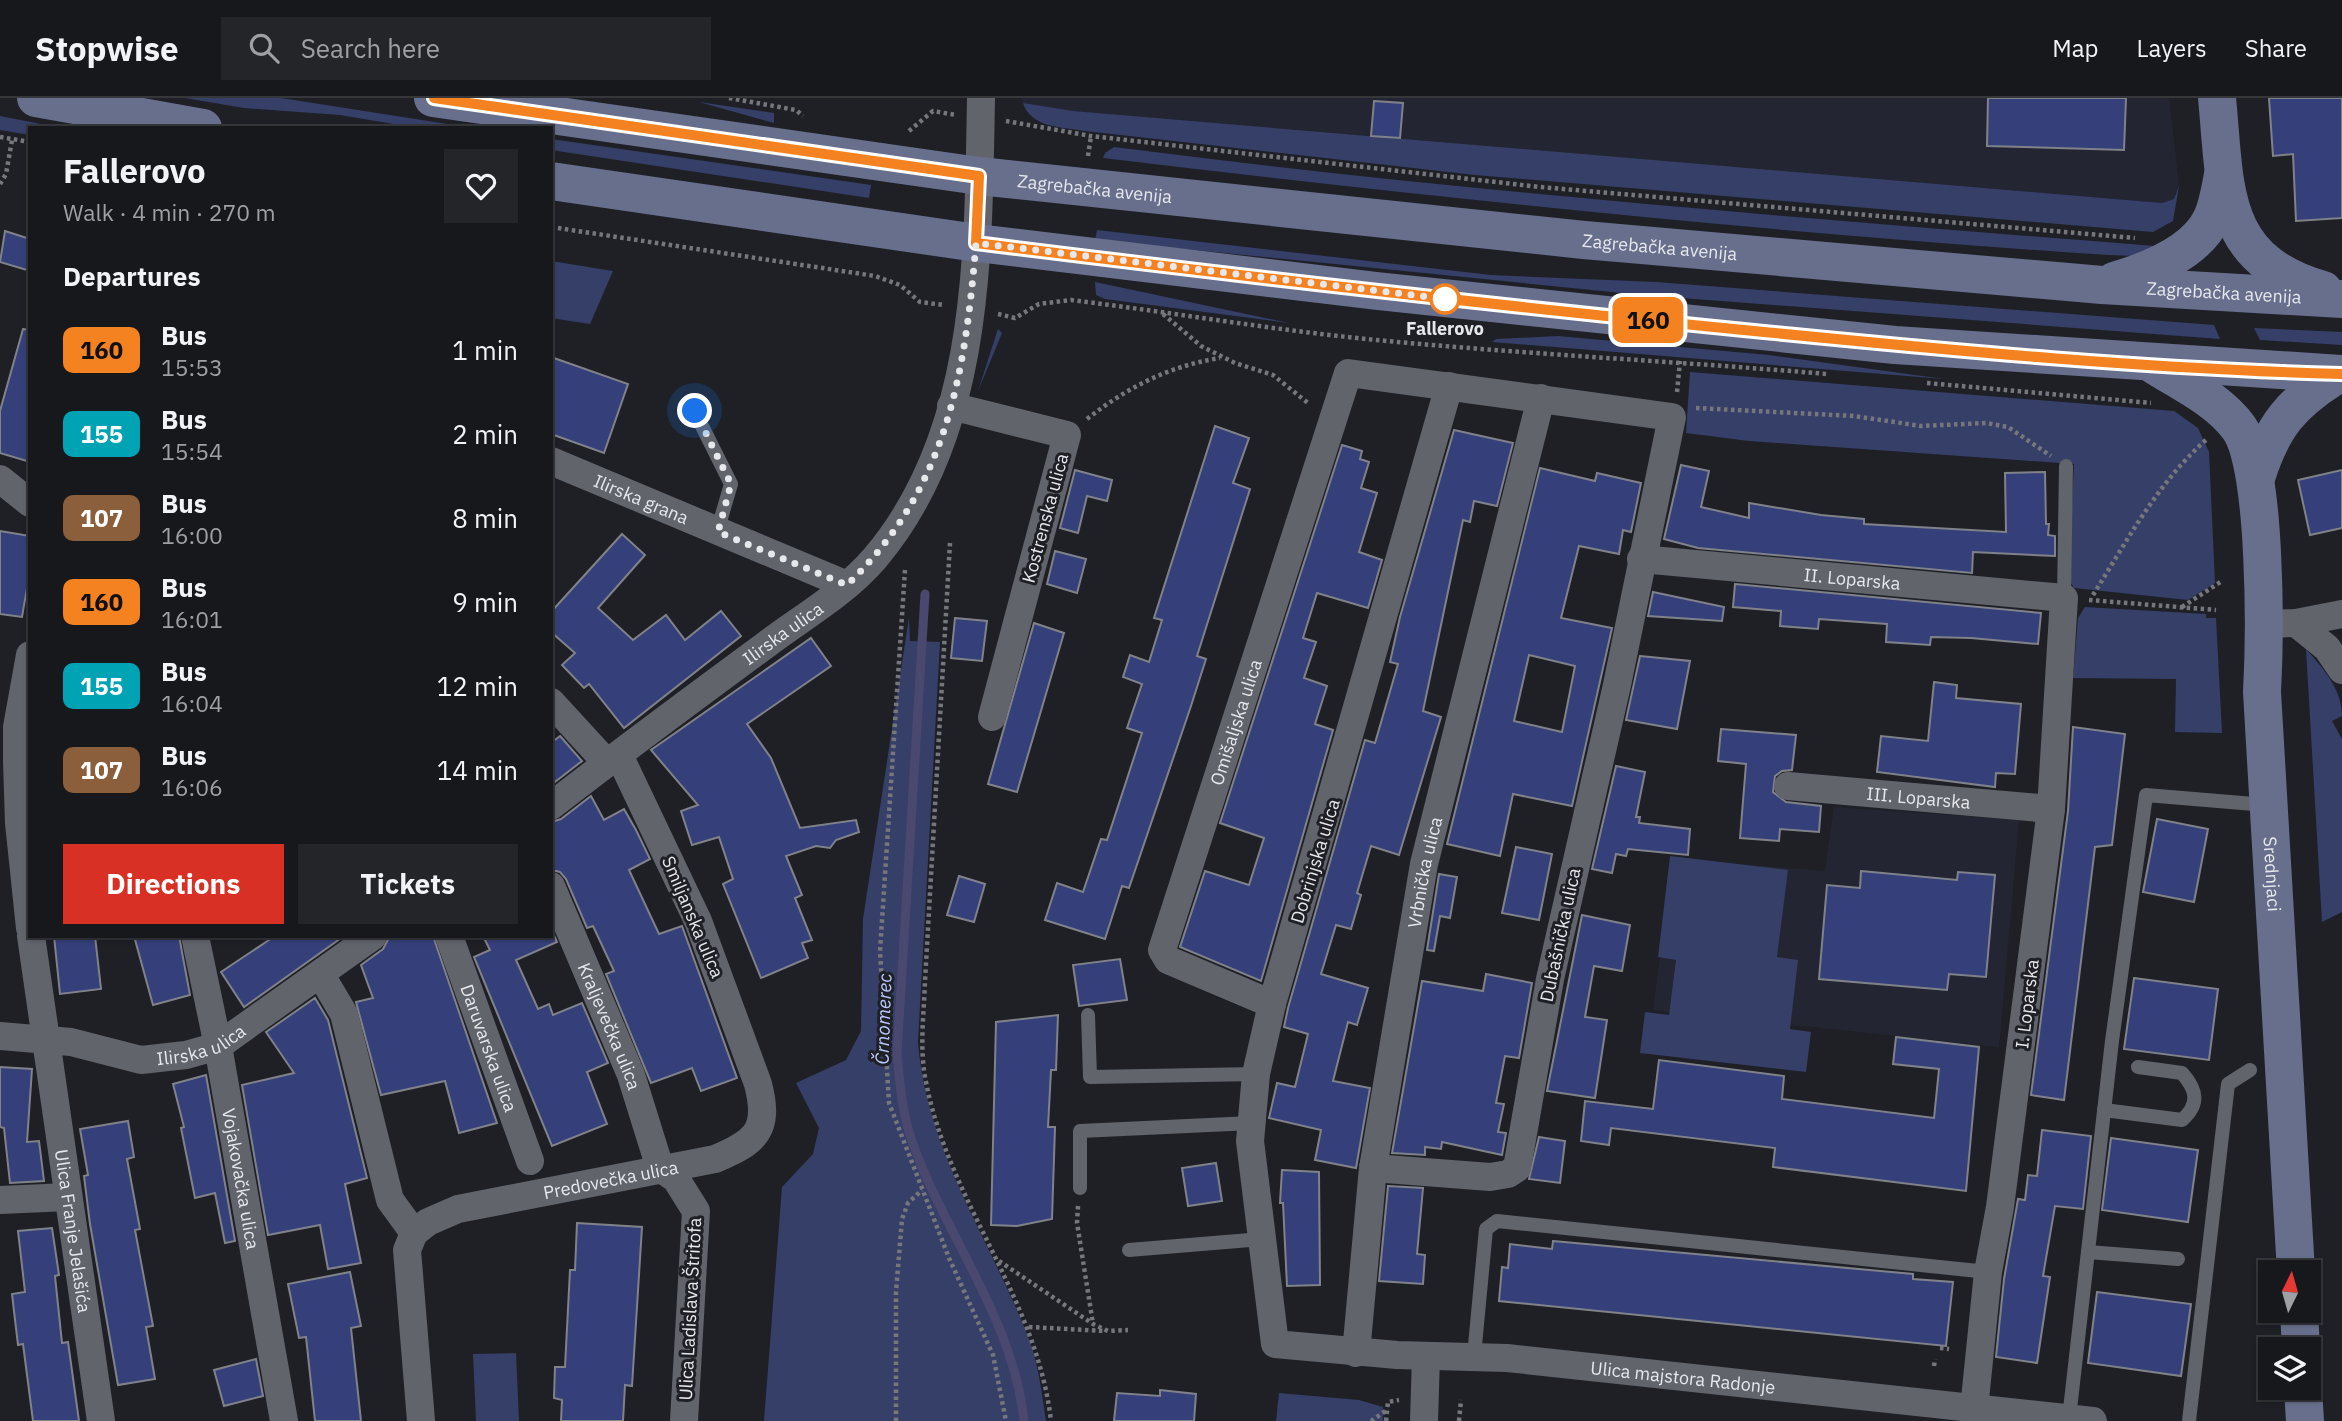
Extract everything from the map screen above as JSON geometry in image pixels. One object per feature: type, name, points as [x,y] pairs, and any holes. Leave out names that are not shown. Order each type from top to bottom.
[{"type":"main road","points":[[36,98],[192,126]]},
{"type":"main road","name":"Zagrebačka avenija","points":[[433,98],[979,176],[1584,240],[2102,285],[2342,297]]},
{"type":"main road","points":[[2217,98],[2224,170],[2233,216],[2246,244],[2263,260],[2289,276],[2342,297]]},
{"type":"main road","points":[[2102,285],[2153,267],[2196,239],[2214,215],[2224,170]]},
{"type":"main road","points":[[553,181],[976,243],[1637,319],[1895,345],[2340,374]]},
{"type":"main road","points":[[2152,363],[2223,410],[2234,421],[2248,445],[2256,478]]},
{"type":"main road","points":[[2256,478],[2264,450],[2277,425],[2311,390],[2340,374]]},
{"type":"main road","name":"Srednjaci","points":[[2256,478],[2280,623],[2262,692],[2296,1260]]},
{"type":"main road","points":[[2304,1400],[2305,1421]]},
{"type":"street","points":[[976,243],[981,98]]},
{"type":"street","name":"Ilirska ulica","points":[[553,804],[771,641],[820,609],[873,560],[915,503],[936,460],[969,325],[976,243]]},
{"type":"street","name":"Omišaljska ulica","points":[[1272,1004],[1168,960],[1162,950],[1348,373],[1449,386]]},
{"type":"street","points":[[1449,386],[1672,417],[1641,559]]},
{"type":"street","name":"Dobrinjska ulica","points":[[1275,1344],[1250,1141],[1256,1074],[1272,1004],[1449,386]]},
{"type":"street","name":"Vrbnička ulica","points":[[1356,1353],[1373,1168],[1424,864],[1541,398]]},
{"type":"street","name":"Kostrenska ulica","points":[[951,406],[1067,435],[992,717]]},
{"type":"street","name":"Ilirska grana","points":[[553,462],[847,585]]},
{"type":"street","points":[[0,479],[28,501]]},
{"type":"street","name":"II. Loparska","points":[[1641,559],[2077,599]]},
{"type":"street","name":"Dubašnička ulica","points":[[1373,1168],[1490,1177],[1517,1168],[1550,979],[1616,685],[1641,559]]},
{"type":"street","name":"I. Loparska","points":[[1974,1409],[1988,1272],[2000,1207],[2077,599]]},
{"type":"street","points":[[2280,623],[2342,614]]},
{"type":"street","points":[[2280,623],[2327,648],[2342,670]]},
{"type":"street","points":[[28,663],[9,725],[28,909]]},
{"type":"street","name":"Smiljanska ulica","points":[[553,704],[613,759],[698,921],[758,1084]]},
{"type":"street","name":"III. Loparska","points":[[1787,786],[2051,809]]},
{"type":"street","name":"Kraljevečka ulica","points":[[553,891],[631,1075],[660,1168]]},
{"type":"street","name":"Ulica Franje Jelašića","points":[[31,938],[101,1421]]},
{"type":"street","name":"Vojakovačka ulica","points":[[195,938],[218,1046],[284,1421]]},
{"type":"street","name":"Ilirska ulica","points":[[0,1036],[46,1038],[141,1060],[160,1060],[218,1046],[370,938]]},
{"type":"street","name":"Daruvarska ulica","points":[[450,938],[530,1161]]},
{"type":"street","points":[[321,975],[344,1014],[390,1200],[414,1233],[407,1250],[421,1421]]},
{"type":"street","name":"Predovečka ulica","points":[[414,1233],[428,1222],[458,1209],[715,1159],[738,1149],[754,1137],[761,1124],[764,1107],[758,1084]]},
{"type":"street","name":"Ulica Ladislava Štritofa","points":[[660,1168],[676,1179],[696,1211],[684,1421]]},
{"type":"street","points":[[0,1200],[68,1198]]},
{"type":"street","name":"Ulica majstora Radonje","points":[[1275,1344],[1356,1353],[1426,1357],[1474,1356],[2081,1419]]},
{"type":"street","points":[[1424,1421],[1426,1357]]},
{"type":"lane","points":[[695,411],[731,484],[718,532]]},
{"type":"lane","points":[[2066,466],[2077,599]]},
{"type":"lane","points":[[2081,1419],[2088,1252],[2146,796],[2268,805]]},
{"type":"lane","points":[[1088,1015],[1090,1077],[1256,1074]]},
{"type":"lane","points":[[2104,1110],[2182,1120],[2192,1111],[2196,1098],[2191,1084],[2182,1073],[2138,1067]]},
{"type":"lane","points":[[2189,1421],[2228,1084],[2250,1070]]},
{"type":"lane","points":[[1080,1188],[1080,1131],[1252,1123]]},
{"type":"lane","points":[[1474,1356],[1486,1229],[1497,1221],[1988,1272]]},
{"type":"lane","points":[[1129,1250],[1262,1239]]},
{"type":"lane","points":[[2088,1252],[2178,1259]]},
{"type":"path","points":[[1017,122],[1091,136],[1540,187],[2146,239]]},
{"type":"path","points":[[1088,159],[1091,136]]},
{"type":"path","points":[[0,137],[28,142]]},
{"type":"path","points":[[0,184],[6,174],[12,139]]},
{"type":"path","points":[[553,227],[875,276],[900,285],[920,302],[940,305]]},
{"type":"path","points":[[875,276],[877,266]]},
{"type":"path","points":[[1004,316],[1015,318],[1039,304],[1071,300],[1380,340],[1538,355],[1681,361],[1831,375]]},
{"type":"path","points":[[1162,313],[1201,346],[1222,358],[1273,375],[1331,421]]},
{"type":"path","points":[[1067,435],[1152,377],[1185,364],[1222,358]]},
{"type":"path","points":[[1677,389],[1681,361]]},
{"type":"path","points":[[1913,382],[2159,404]]},
{"type":"path","points":[[1687,407],[1830,414],[1921,426],[1986,423],[2008,427],[2066,466]]},
{"type":"path","points":[[2077,599],[2180,466],[2214,433]]},
{"type":"path","points":[[950,543],[923,1049],[926,1081],[939,1127],[971,1206],[1029,1327],[1051,1421]]},
{"type":"path","points":[[905,570],[880,951],[889,1103],[922,1190],[993,1355],[1006,1421]]},
{"type":"path","points":[[2182,607],[2222,581]]},
{"type":"path","points":[[2077,599],[2216,610]]},
{"type":"path","points":[[1080,1188],[1077,1223],[1093,1324]]},
{"type":"path","points":[[896,1421],[896,1292],[902,1219],[908,1203],[922,1190]]},
{"type":"path","points":[[998,1260],[1093,1324],[1108,1331]]},
{"type":"path","points":[[1029,1327],[1128,1330]]},
{"type":"path","points":[[1940,1348],[1949,1349]]},
{"type":"path","points":[[1934,1359],[1934,1366]]},
{"type":"path","points":[[1387,1421],[1388,1402],[1402,1399]]},
{"type":"path","points":[[1459,1421],[1461,1400]]},
{"type":"path","points":[[1371,1421],[1388,1410]]},
{"type":"shaded area","points":[[185,98],[281,98],[460,126],[405,126],[340,115],[244,108]]},
{"type":"shaded area","points":[[1021,98],[2169,98],[2179,186],[2174,199],[2162,203],[1073,111],[1035,107],[1023,103]]},
{"type":"shaded area","points":[[699,102],[774,113],[774,123]]},
{"type":"shaded area","points":[[1023,103],[1073,111],[2162,203],[2174,199],[2179,186],[2173,221],[2153,232],[1475,175],[1085,131],[1040,122],[1027,111]]},
{"type":"shaded area","points":[[0,116],[51,126],[28,126],[28,135],[0,130]]},
{"type":"shaded area","points":[[553,139],[871,185],[869,198],[553,150]]},
{"type":"shaded area","points":[[1114,147],[1508,191],[2167,247],[2138,256],[2109,255],[1605,213],[1103,158],[1105,153]]},
{"type":"shaded area","points":[[1097,230],[1491,275],[1656,282],[2214,325],[2220,339],[1642,295],[1095,240]]},
{"type":"shaded area","points":[[553,261],[613,271],[590,324],[553,318]]},
{"type":"shaded area","points":[[1095,282],[1289,323],[1105,299],[1096,295]]},
{"type":"shaded area","points":[[2254,328],[2342,332],[2342,345],[2260,340]]},
{"type":"shaded area","points":[[998,329],[1002,333],[978,391]]},
{"type":"shaded area","points":[[1558,336],[1769,355],[1944,379],[1492,342],[1496,339]]},
{"type":"shaded area","points":[[1690,372],[2174,411],[2198,428],[2209,452],[2215,583],[2188,600],[2074,588],[2068,578],[2074,464],[1749,441],[1686,433]]},
{"type":"shaded area","points":[[2085,607],[2206,614],[2206,618],[2216,618],[2222,733],[2175,732],[2176,679],[2073,678],[2078,618]]},
{"type":"shaded area","points":[[909,617],[910,641],[940,642],[918,1042],[924,1082],[947,1158],[1030,1342],[1046,1421],[764,1421],[782,1187],[813,1154],[819,1128],[796,1083],[846,1060],[861,1031],[863,919]]},
{"type":"shaded area","points":[[2306,649],[2325,671],[2335,688],[2342,716],[2332,721],[2342,739],[2342,912],[2322,922]]},
{"type":"shaded area","points":[[1834,807],[2019,820],[1999,1047],[1653,1010],[1673,859],[1825,871]]},
{"type":"shaded area","points":[[1670,856],[1788,870],[1777,957],[1798,960],[1790,1029],[1811,1032],[1806,1072],[1640,1053],[1645,1012],[1669,1015],[1676,960],[1658,957]]},
{"type":"shaded area","points":[[516,1353],[519,1421],[476,1421],[473,1354]]},
{"type":"shaded area","points":[[1279,1393],[1359,1400],[1383,1407],[1383,1421],[1276,1421]]},
{"type":"building","points":[[1988,98],[2126,98],[2124,150],[1987,146]]},
{"type":"building","points":[[2269,98],[2342,98],[2342,218],[2296,221],[2293,154],[2273,156]]},
{"type":"building","points":[[1374,101],[1403,103],[1400,138],[1371,136]]},
{"type":"building","points":[[5,231],[28,238],[28,270],[0,262]]},
{"type":"building","points":[[23,329],[28,330],[28,461],[0,453],[0,411]]},
{"type":"building","points":[[553,358],[628,384],[604,453],[553,435]]},
{"type":"building","points":[[1215,426],[1249,438],[1233,483],[1250,489],[1197,656],[1206,659],[1191,706],[1129,888],[1122,886],[1105,939],[1045,920],[1057,883],[1083,892],[1101,839],[1107,840],[1142,733],[1127,728],[1142,684],[1123,677],[1130,655],[1149,662],[1162,620],[1154,618]]},
{"type":"building","points":[[1454,430],[1513,443],[1497,506],[1474,501],[1470,522],[1463,520],[1423,711],[1441,717],[1399,855],[1371,846],[1357,893],[1361,895],[1351,929],[1336,925],[1321,974],[1368,988],[1357,1025],[1348,1022],[1333,1081],[1370,1088],[1356,1168],[1315,1160],[1321,1130],[1269,1118],[1277,1083],[1295,1087],[1308,1034],[1284,1027],[1288,1008],[1365,740],[1375,743],[1398,664],[1390,662],[1400,617]]},
{"type":"building","points":[[1342,445],[1362,451],[1360,459],[1369,462],[1361,488],[1377,493],[1359,552],[1382,560],[1368,608],[1317,593],[1303,638],[1316,642],[1304,678],[1327,686],[1315,724],[1333,730],[1261,981],[1180,947],[1205,871],[1249,885],[1264,838],[1220,823]]},
{"type":"building","points":[[1681,465],[1709,471],[1701,507],[1749,518],[1749,503],[1864,519],[1864,524],[2006,532],[2005,473],[2045,472],[2046,524],[2049,524],[2048,535],[2055,536],[2055,556],[1973,552],[1972,573],[1698,548],[1664,539]]},
{"type":"building","points":[[1540,468],[1595,481],[1597,473],[1641,483],[1631,532],[1623,530],[1619,554],[1579,546],[1561,618],[1612,628],[1572,806],[1513,794],[1500,856],[1447,844]],"holes":[[[1529,655],[1575,666],[1562,732],[1514,721]]]},
{"type":"building","points":[[1075,470],[1112,480],[1107,501],[1087,496],[1078,533],[1060,528]]},
{"type":"building","points":[[2342,470],[2342,528],[2310,535],[2298,480]]},
{"type":"building","points":[[0,531],[28,536],[28,582],[22,617],[0,614]]},
{"type":"building","points":[[622,534],[645,555],[598,608],[633,640],[666,615],[685,640],[721,611],[741,636],[624,728],[589,684],[584,688],[562,665],[575,653],[553,634],[553,610]]},
{"type":"building","points":[[1055,551],[1086,559],[1077,593],[1047,584]]},
{"type":"building","points":[[1735,584],[2041,613],[2038,644],[1931,637],[1930,645],[1886,642],[1887,624],[1819,619],[1818,629],[1780,626],[1781,611],[1733,607]]},
{"type":"building","points":[[1653,592],[1724,607],[1722,621],[1648,616]]},
{"type":"building","points":[[955,618],[987,621],[982,661],[951,658]]},
{"type":"building","points":[[1034,623],[1064,633],[1017,792],[988,784]]},
{"type":"building","points":[[811,638],[831,666],[747,724],[771,758],[800,828],[856,820],[859,832],[836,840],[830,848],[816,846],[786,856],[802,895],[795,898],[812,940],[802,943],[808,958],[761,978],[723,884],[733,879],[719,837],[692,845],[681,811],[698,805],[651,750]]},
{"type":"building","points":[[1640,656],[1690,661],[1677,729],[1626,720]]},
{"type":"building","points":[[1934,682],[1957,685],[1956,698],[2021,704],[2015,774],[1996,773],[1995,787],[1877,772],[1881,736],[1928,741]]},
{"type":"building","points":[[2073,727],[2125,734],[2112,845],[2095,847],[2064,1100],[2031,1095],[2068,811]]},
{"type":"building","points":[[1721,729],[1796,735],[1792,770],[1782,771],[1775,776],[1773,792],[1786,802],[1821,806],[1819,832],[1780,829],[1779,841],[1740,838],[1746,764],[1718,761]]},
{"type":"building","points":[[560,736],[582,761],[553,783],[553,741]]},
{"type":"building","points":[[1616,766],[1645,772],[1636,817],[1640,817],[1639,823],[1690,829],[1688,855],[1628,849],[1626,856],[1616,854],[1612,873],[1592,869]]},
{"type":"building","points":[[591,796],[604,820],[624,809],[650,859],[629,870],[659,934],[682,926],[737,1078],[701,1091],[692,1068],[651,1083],[606,974],[614,971],[593,926],[587,928],[566,879],[560,872],[553,870],[553,821],[561,819]]},
{"type":"building","points":[[2157,819],[2208,829],[2194,902],[2143,892]]},
{"type":"building","points":[[1516,847],[1552,854],[1539,920],[1502,913]]},
{"type":"building","points":[[1861,871],[1957,880],[1958,872],[1995,875],[1986,977],[1949,974],[1947,990],[1819,979],[1827,885],[1860,888]]},
{"type":"building","points":[[1439,874],[1457,877],[1450,918],[1440,916],[1434,951],[1427,950]]},
{"type":"building","points":[[959,876],[985,884],[974,922],[947,915]]},
{"type":"building","points":[[1582,915],[1630,925],[1622,971],[1594,966],[1585,1017],[1607,1020],[1595,1098],[1547,1091]]},
{"type":"building","points":[[553,933],[557,942],[516,960],[538,1009],[549,1004],[553,1015],[582,1003],[608,1063],[587,1072],[607,1124],[552,1146],[474,957],[490,950],[484,938],[553,938]]},
{"type":"building","points":[[54,938],[95,938],[101,989],[60,994]]},
{"type":"building","points":[[135,938],[179,938],[190,995],[153,1005]]},
{"type":"building","points":[[272,938],[341,938],[244,1007],[221,972]]},
{"type":"building","points":[[389,938],[434,938],[497,1123],[459,1133],[445,1081],[381,1095],[356,1002],[373,998],[361,965],[383,949]]},
{"type":"building","points":[[1120,959],[1127,1000],[1079,1006],[1073,965]]},
{"type":"building","points":[[1486,974],[1532,983],[1519,1058],[1505,1056],[1496,1103],[1504,1104],[1498,1132],[1506,1133],[1502,1155],[1442,1142],[1441,1149],[1425,1147],[1425,1155],[1392,1153],[1422,981],[1483,991]]},
{"type":"building","points":[[2134,978],[2218,989],[2209,1060],[2124,1049]]},
{"type":"building","points":[[315,998],[328,1020],[367,1178],[345,1184],[361,1263],[328,1269],[320,1225],[268,1235],[242,1085],[294,1073],[266,1032]]},
{"type":"building","points":[[1058,1015],[1056,1070],[1051,1070],[1048,1127],[1055,1127],[1052,1219],[1017,1226],[991,1225],[996,1022]]},
{"type":"building","points":[[1896,1037],[1979,1047],[1966,1191],[1773,1167],[1775,1148],[1611,1128],[1609,1145],[1581,1141],[1585,1101],[1653,1109],[1659,1060],[1784,1076],[1782,1099],[1934,1118],[1939,1069],[1893,1064]]},
{"type":"building","points":[[0,1067],[32,1069],[27,1142],[39,1141],[44,1181],[10,1183],[4,1128],[0,1127]]},
{"type":"building","points":[[206,1075],[235,1241],[225,1243],[215,1193],[195,1198],[181,1128],[184,1127],[173,1084]]},
{"type":"building","points":[[128,1121],[134,1157],[127,1159],[140,1229],[135,1230],[153,1326],[146,1327],[155,1379],[118,1385],[90,1224],[84,1176],[88,1175],[80,1129]]},
{"type":"building","points":[[2042,1130],[2091,1136],[2083,1209],[2055,1206],[2043,1276],[2050,1277],[2037,1363],[1996,1357],[2004,1279],[2018,1199],[2025,1200],[2028,1175],[2037,1176]]},
{"type":"building","points":[[1539,1137],[1565,1141],[1560,1183],[1529,1179]]},
{"type":"building","points":[[2111,1138],[2198,1150],[2188,1222],[2102,1210]]},
{"type":"building","points":[[1216,1163],[1222,1201],[1188,1206],[1182,1168]]},
{"type":"building","points":[[1282,1170],[1319,1172],[1320,1285],[1287,1286],[1283,1203],[1280,1203]]},
{"type":"building","points":[[1388,1186],[1423,1188],[1417,1254],[1425,1255],[1423,1284],[1379,1281]]},
{"type":"building","points":[[577,1223],[642,1227],[632,1386],[625,1385],[623,1421],[561,1421],[562,1400],[554,1398],[555,1367],[565,1367],[570,1270],[575,1270]]},
{"type":"building","points":[[52,1228],[59,1275],[55,1276],[62,1343],[68,1342],[79,1421],[33,1421],[23,1344],[18,1345],[12,1294],[25,1292],[18,1231]]},
{"type":"building","points":[[1553,1241],[1913,1274],[1913,1279],[1953,1282],[1946,1346],[1499,1301],[1502,1267],[1508,1268],[1510,1244],[1552,1249]]},
{"type":"building","points":[[350,1272],[361,1326],[351,1328],[361,1421],[315,1421],[306,1337],[299,1338],[288,1284]]},
{"type":"building","points":[[2097,1292],[2191,1304],[2181,1376],[2088,1363]]},
{"type":"building","points":[[256,1359],[263,1396],[224,1406],[214,1370]]},
{"type":"building","points":[[1160,1390],[1196,1394],[1194,1421],[1114,1421],[1117,1393],[1160,1396]]},
{"type":"waterway","name":"Črnomerec","points":[[925,594],[897,1054],[900,1088],[909,1133],[927,1178],[1007,1348],[1018,1384],[1024,1421]]},
{"type":"bus line","name":"160","points":[[434,98],[979,176],[976,243],[1377,291],[1869,342],[2245,370],[2342,374]]},
{"type":"place","name":"Fallerovo","points":[[1445,299]]},
{"type":"route","points":[[695,411],[731,484],[718,532],[847,585],[873,560],[898,528],[915,503],[936,460],[969,325],[976,243],[1455,300],[1445,299]]}]
